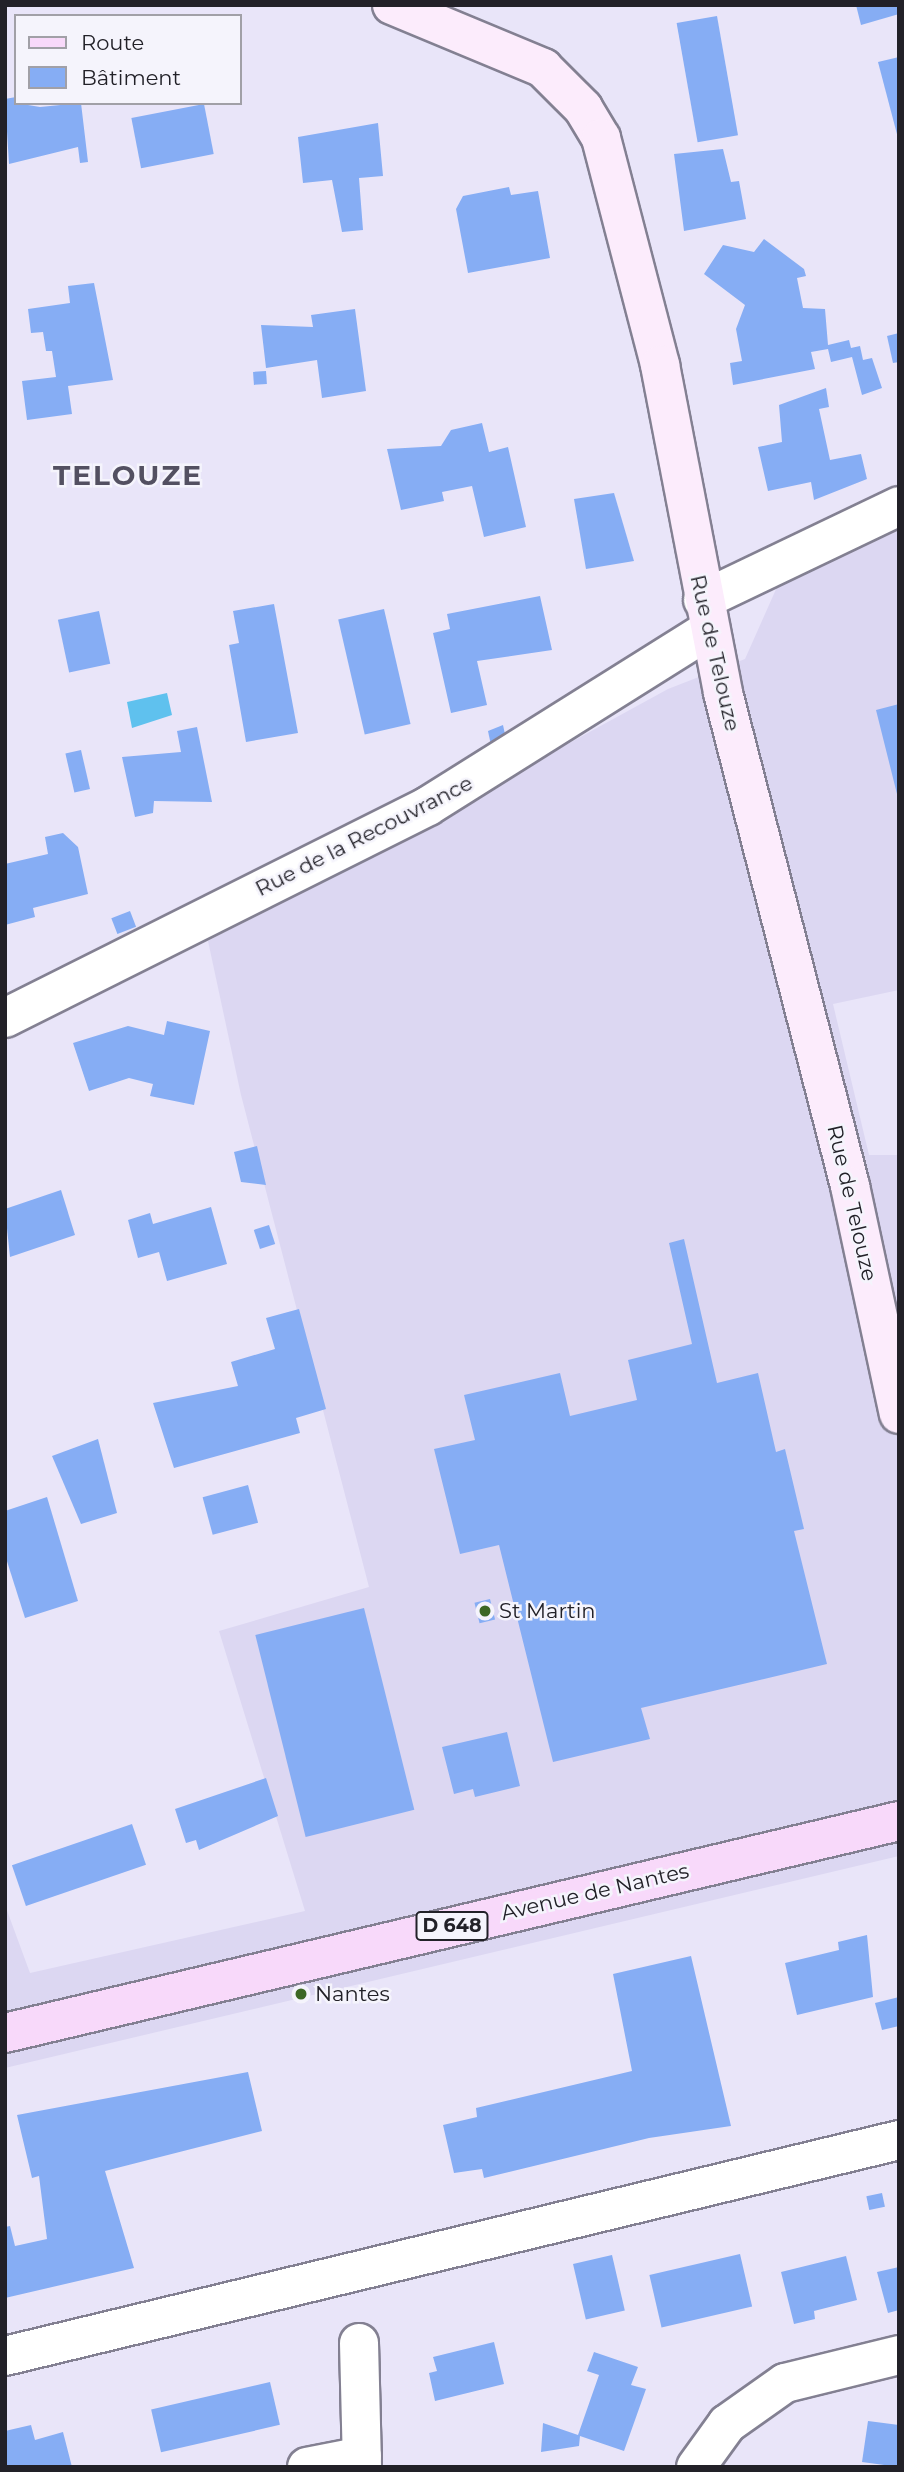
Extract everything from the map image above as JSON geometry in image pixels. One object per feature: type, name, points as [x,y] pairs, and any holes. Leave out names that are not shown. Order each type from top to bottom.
[{"type":"main road","name":"Avenue de Nantes","points":[[5,2033],[899,1821]]},
{"type":"street","name":"Rue de Telouze","points":[[392,5],[543,68],[583,108],[601,138],[660,365],[706,615],[778,920],[850,1186],[899,1415]]},
{"type":"street","name":"Rue de la Recouvrance","points":[[5,1018],[428,806],[706,615],[899,506]]},
{"type":"street","points":[[5,2356],[899,2140]]},
{"type":"street","points":[[307,2467],[362,2461],[359,2343]]},
{"type":"street","points":[[696,2467],[727,2424],[785,2383],[899,2356]]},
{"type":"shaded area","points":[[899,529],[899,990],[833,1004],[869,1155],[899,1155],[899,1856],[5,2068],[5,1905],[30,1973],[305,1911],[219,1631],[369,1587],[241,1095],[208,941],[668,689],[745,659],[777,587]]},
{"type":"water","points":[[167,693],[172,715],[132,728],[127,702]]},
{"type":"building","points":[[856,5],[899,5],[899,14],[861,25]]},
{"type":"building","points":[[717,16],[738,135],[698,142],[677,23]]},
{"type":"building","points":[[899,57],[899,137],[898,138],[878,62]]},
{"type":"building","points":[[14,97],[14,105],[81,105],[88,162],[80,163],[78,147],[9,164],[5,99]]},
{"type":"building","points":[[204,105],[214,154],[141,168],[131,118]]},
{"type":"building","points":[[378,123],[383,176],[359,178],[363,230],[342,232],[332,180],[303,183],[298,137]]},
{"type":"building","points":[[723,149],[731,182],[739,181],[746,219],[684,231],[674,154]]},
{"type":"building","points":[[509,187],[511,195],[538,191],[550,258],[468,273],[456,209],[463,196]]},
{"type":"building","points":[[764,239],[804,269],[806,276],[797,278],[803,308],[825,309],[828,345],[849,340],[851,348],[860,346],[863,360],[872,358],[882,388],[862,395],[852,357],[831,362],[828,349],[811,352],[815,369],[733,385],[730,363],[742,361],[736,329],[745,305],[704,274],[723,245],[754,252]]},
{"type":"building","points":[[94,283],[113,380],[68,386],[72,414],[27,420],[22,381],[56,377],[52,351],[46,351],[43,332],[31,333],[28,309],[70,303],[68,286]]},
{"type":"building","points":[[355,309],[366,391],[322,398],[317,360],[266,368],[261,325],[313,327],[311,315]]},
{"type":"building","points":[[899,333],[899,362],[893,363],[887,336]]},
{"type":"building","points":[[266,371],[267,384],[254,385],[253,372]]},
{"type":"building","points":[[826,388],[829,407],[819,409],[830,460],[861,454],[867,479],[814,500],[811,482],[768,491],[758,447],[782,442],[779,405]]},
{"type":"building","points":[[482,423],[489,452],[508,447],[526,527],[484,537],[472,486],[442,492],[444,501],[401,510],[387,449],[441,446],[451,430]]},
{"type":"building","points":[[614,493],[634,561],[586,569],[574,499]]},
{"type":"building","points":[[540,596],[552,650],[477,661],[487,705],[451,713],[433,633],[450,629],[447,614]]},
{"type":"building","points":[[274,604],[298,733],[246,742],[229,645],[239,643],[233,611]]},
{"type":"building","points":[[384,609],[411,724],[365,735],[338,620]]},
{"type":"building","points":[[99,611],[110,664],[69,673],[58,620]]},
{"type":"building","points":[[899,704],[899,798],[898,798],[876,710]]},
{"type":"building","points":[[503,725],[506,739],[492,750],[488,731]]},
{"type":"building","points":[[197,727],[212,802],[154,801],[153,813],[135,817],[122,757],[181,752],[177,731]]},
{"type":"building","points":[[81,750],[90,789],[74,793],[65,754]]},
{"type":"building","points":[[63,833],[78,847],[88,894],[33,908],[35,917],[5,925],[5,864],[48,854],[45,837]]},
{"type":"building","points":[[130,911],[136,927],[117,934],[111,918]]},
{"type":"building","points":[[167,1021],[210,1031],[194,1105],[150,1096],[153,1084],[129,1078],[89,1091],[73,1043],[128,1026],[164,1035]]},
{"type":"building","points":[[257,1146],[266,1185],[241,1182],[234,1152]]},
{"type":"building","points":[[61,1190],[75,1235],[10,1257],[5,1209]]},
{"type":"building","points":[[211,1207],[227,1264],[167,1281],[159,1252],[138,1258],[128,1220],[150,1213],[153,1224]]},
{"type":"building","points":[[269,1225],[275,1244],[260,1249],[254,1230]]},
{"type":"building","points":[[684,1239],[717,1383],[758,1373],[776,1452],[785,1449],[804,1529],[794,1531],[827,1664],[641,1708],[650,1739],[553,1762],[499,1545],[460,1554],[434,1449],[475,1440],[464,1395],[560,1373],[570,1416],[637,1400],[628,1360],[692,1344],[669,1243]]},
{"type":"building","points":[[299,1309],[326,1409],[296,1418],[300,1433],[174,1468],[153,1403],[238,1386],[231,1362],[275,1349],[266,1318]]},
{"type":"building","points":[[98,1439],[117,1513],[81,1524],[52,1456]]},
{"type":"building","points":[[248,1485],[258,1523],[213,1535],[203,1497]]},
{"type":"building","points":[[47,1497],[78,1601],[25,1618],[5,1555],[5,1511]]},
{"type":"building","name":"St Martin","points":[[490,1599],[495,1619],[480,1623],[474,1603]]},
{"type":"building","points":[[364,1608],[414,1810],[306,1837],[255,1635]]},
{"type":"building","points":[[507,1732],[520,1786],[475,1797],[473,1789],[454,1794],[442,1747]]},
{"type":"building","points":[[266,1778],[278,1816],[199,1850],[196,1840],[186,1843],[175,1809]]},
{"type":"building","points":[[132,1824],[146,1865],[26,1906],[12,1865]]},
{"type":"building","points":[[867,1935],[873,1997],[797,2015],[785,1963],[839,1950],[838,1942]]},
{"type":"building","points":[[691,1956],[731,2126],[649,2138],[484,2178],[482,2169],[454,2173],[443,2125],[477,2117],[476,2108],[632,2071],[613,1974]]},
{"type":"building","points":[[899,1997],[899,2026],[882,2030],[875,2003]]},
{"type":"building","points":[[248,2072],[262,2131],[105,2171],[134,2268],[5,2298],[5,2227],[10,2226],[15,2246],[47,2239],[39,2176],[32,2178],[17,2115]]},
{"type":"building","points":[[882,2193],[885,2207],[869,2210],[866,2196]]},
{"type":"building","points":[[740,2254],[752,2307],[662,2328],[649,2275]]},
{"type":"building","points":[[612,2255],[625,2311],[586,2320],[573,2264]]},
{"type":"building","points":[[846,2256],[857,2300],[814,2311],[815,2319],[794,2324],[781,2272]]},
{"type":"building","points":[[899,2267],[899,2310],[888,2313],[877,2272]]},
{"type":"building","points":[[494,2342],[504,2384],[435,2401],[429,2373],[437,2371],[433,2357]]},
{"type":"building","points":[[594,2352],[638,2367],[631,2385],[646,2389],[624,2451],[580,2436],[579,2446],[541,2452],[543,2423],[578,2435],[599,2375],[587,2371]]},
{"type":"building","points":[[270,2382],[280,2425],[161,2452],[151,2409]]},
{"type":"building","points":[[868,2421],[899,2425],[899,2467],[862,2462]]},
{"type":"building","points":[[31,2425],[35,2440],[63,2432],[72,2467],[5,2467],[5,2431]]},
{"type":"place","name":"St Martin","points":[[485,1611]]},
{"type":"place","name":"Nantes","points":[[301,1994]]},
{"type":"district","name":"TELOUZE","points":[[128,475]]}]
